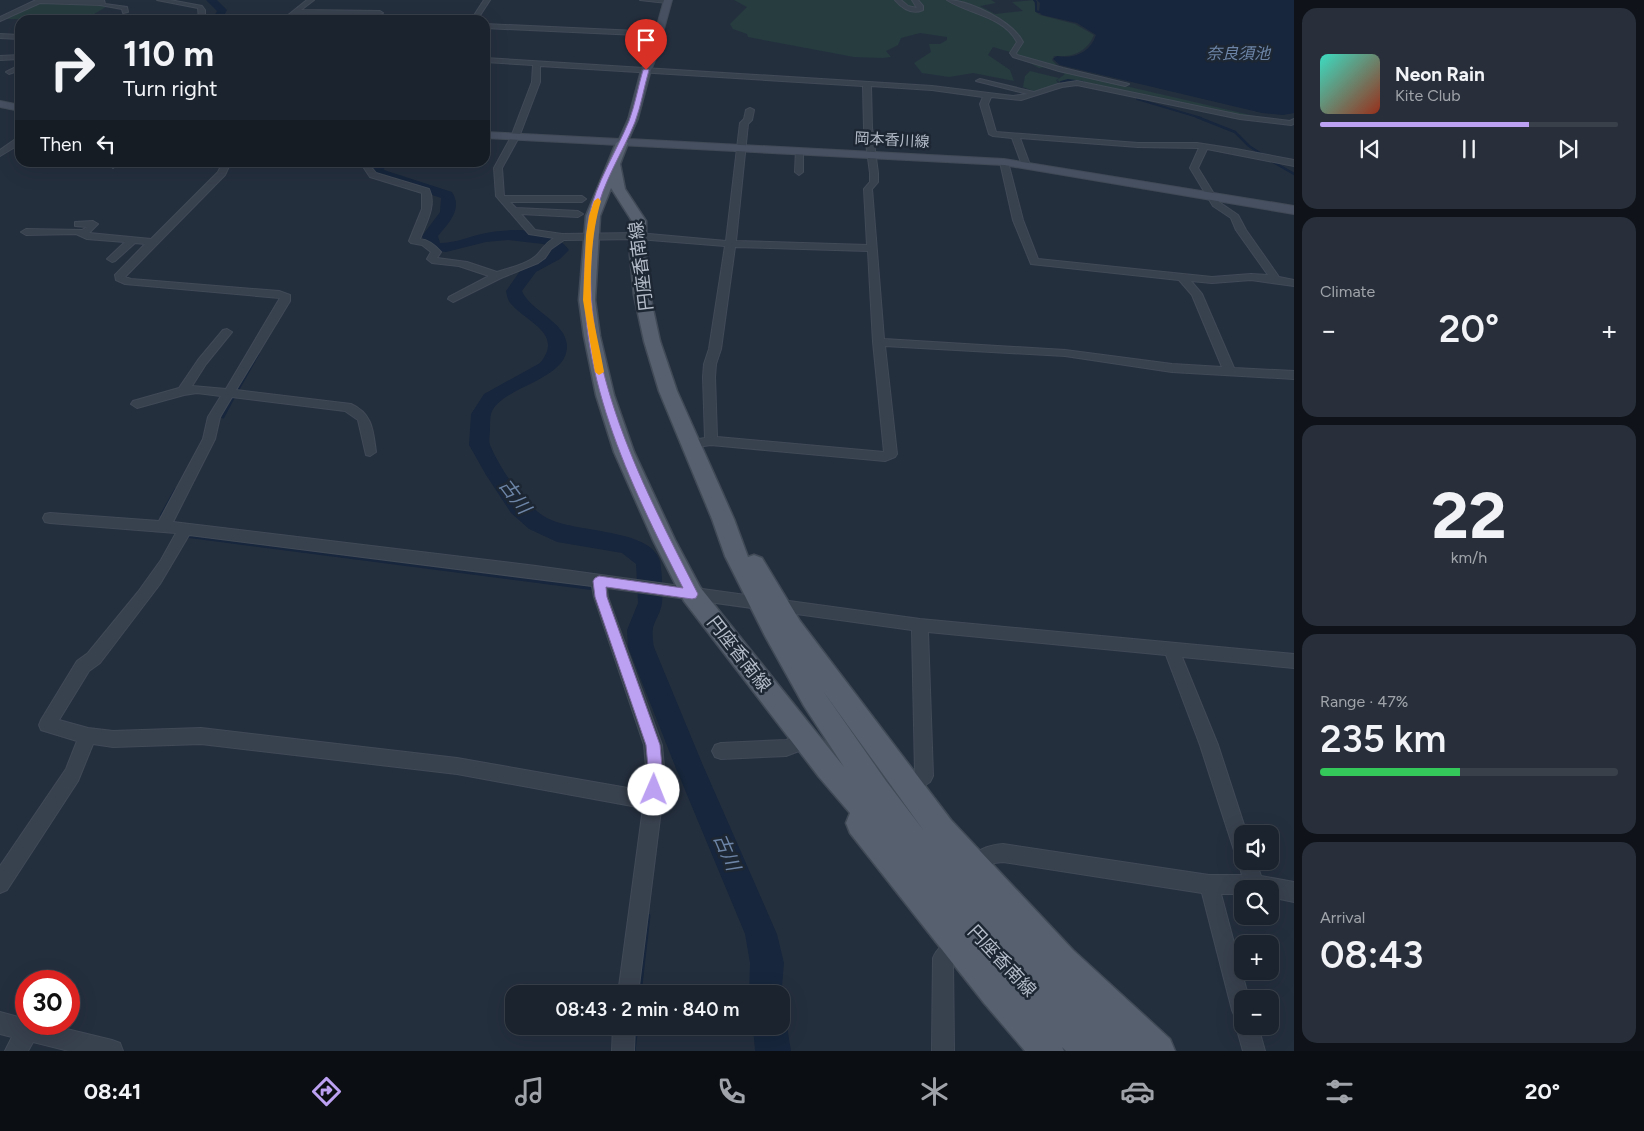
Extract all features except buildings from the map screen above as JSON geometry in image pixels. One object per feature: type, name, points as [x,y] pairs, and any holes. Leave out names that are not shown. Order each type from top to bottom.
[{"type":"main road","points":[[622,142],[633,120],[646,70],[659,41],[667,0]]},
{"type":"main road","points":[[0,104],[15,107]]},
{"type":"main road","name":"岡本香川線","points":[[490,136],[1004,162],[1294,210]]},
{"type":"main road","name":"円座香南線","points":[[622,142],[592,216],[587,300],[605,395],[624,452],[664,540],[692,594],[828,768],[998,959],[1103,1047]]},
{"type":"main road","name":"円座香南線","points":[[614,165],[618,189],[639,221],[638,236],[642,295],[652,341],[668,391],[701,443],[723,519],[770,604],[813,698],[876,790],[1052,984],[1103,1047]]},
{"type":"main road","points":[[770,604],[792,628],[828,680],[941,830],[1062,961],[1158,1051]]},
{"type":"main road","points":[[828,768],[841,800],[957,946],[1047,1051]]},
{"type":"street","points":[[0,19],[40,0],[102,1],[105,6],[125,8],[125,12]]},
{"type":"street","points":[[160,0],[200,7],[202,15]]},
{"type":"street","points":[[292,15],[311,0]]},
{"type":"street","points":[[477,15],[487,0]]},
{"type":"street","points":[[643,0],[667,0]]},
{"type":"street","points":[[898,0],[906,8],[920,10],[916,0]]},
{"type":"street","points":[[950,0],[968,6],[1016,34],[1020,42],[1013,53],[1023,60],[1252,114],[1294,121]]},
{"type":"street","points":[[296,12],[356,15]]},
{"type":"street","points":[[490,26],[659,34]]},
{"type":"street","points":[[0,36],[15,38]]},
{"type":"street","points":[[0,58],[15,57]]},
{"type":"street","points":[[490,60],[932,88],[1020,98],[1038,94],[1060,84],[1077,83],[1258,120],[1291,123],[1294,121]]},
{"type":"street","points":[[537,64],[536,82],[516,137],[498,168],[500,196],[532,232],[557,240],[590,235],[638,236],[807,248],[872,248]]},
{"type":"street","points":[[9,72],[15,69]]},
{"type":"street","points":[[980,81],[1038,94]]},
{"type":"street","points":[[750,110],[748,120],[744,123],[730,244],[715,349],[710,364],[701,443],[885,457],[891,454],[879,342],[868,189],[874,182],[867,84]]},
{"type":"street","points":[[987,95],[988,99],[984,104],[993,134],[1138,145],[1161,143],[1204,147],[1294,163]]},
{"type":"street","points":[[1015,136],[1026,165]]},
{"type":"street","points":[[0,154],[15,144]]},
{"type":"street","points":[[1018,144],[1080,149]]},
{"type":"street","points":[[1204,147],[1194,168],[1213,196],[1216,204],[1235,217],[1241,230],[1276,279]]},
{"type":"street","points":[[799,151],[799,172]]},
{"type":"street","points":[[1004,162],[1018,220],[1034,262],[1212,280],[1251,277],[1294,283]]},
{"type":"street","points":[[168,527],[166,521],[209,439],[214,417],[286,297],[279,294],[129,282],[120,278],[121,272],[222,173],[225,167]]},
{"type":"street","points":[[368,167],[373,175],[385,180],[426,191],[428,194],[426,208],[414,241],[425,242],[436,252],[432,259],[435,262],[450,261],[468,264],[497,276]]},
{"type":"street","points":[[503,199],[582,199]]},
{"type":"street","points":[[514,211],[578,214]]},
{"type":"street","points":[[78,224],[93,224],[89,230],[83,233]]},
{"type":"street","points":[[26,232],[72,230],[87,236],[152,242]]},
{"type":"street","points":[[453,299],[497,276],[535,261],[557,240]]},
{"type":"street","points":[[112,259],[132,241]]},
{"type":"street","points":[[1181,276],[1197,294],[1230,372]]},
{"type":"street","points":[[183,390],[202,362],[227,332]]},
{"type":"street","points":[[879,342],[1065,354],[1172,368],[1294,375]]},
{"type":"street","points":[[137,404],[183,390],[197,389],[347,407],[358,410],[364,416],[370,452]]},
{"type":"street","points":[[50,518],[168,527],[599,581],[920,625],[1294,661]]},
{"type":"street","points":[[185,530],[176,549],[155,580],[94,658],[83,666],[47,725],[88,736],[113,738],[201,736],[457,766],[653,801]]},
{"type":"street","points":[[599,581],[601,597],[653,745],[656,778],[629,985]]},
{"type":"street","points":[[909,787],[924,776],[920,625]]},
{"type":"street","points":[[1172,650],[1210,745],[1235,825]]},
{"type":"street","points":[[0,882],[72,775],[88,736]]},
{"type":"street","points":[[721,751],[786,748],[806,740]]},
{"type":"street","points":[[975,866],[990,854],[1003,853],[1209,885],[1234,884]]},
{"type":"street","points":[[1209,885],[1237,990]]},
{"type":"street","points":[[1279,889],[1294,892]]},
{"type":"street","points":[[943,1051],[943,958],[957,946]]},
{"type":"street","points":[[0,1023],[15,1026]]},
{"type":"street","points":[[16,1051],[25,1035]]},
{"type":"street","points":[[52,1035],[112,1051]]},
{"type":"street","points":[[623,1051],[624,1035]]},
{"type":"street","points":[[1250,1035],[1254,1051]]},
{"type":"green space","points":[[734,0],[991,0],[996,3],[980,6],[995,14],[1023,11],[1012,2],[1034,0],[1036,12],[1040,15],[1075,24],[1094,35],[1087,46],[1078,53],[1067,56],[1054,56],[1052,60],[1057,65],[1039,68],[1010,52],[993,47],[988,55],[1010,70],[1014,81],[973,73],[949,77],[922,73],[914,63],[931,52],[929,44],[940,44],[947,40],[947,37],[920,33],[901,38],[898,45],[886,51],[891,57],[854,57],[748,37],[747,34],[733,29],[730,24],[747,7]]},
{"type":"green space","points":[[40,2],[98,4],[106,7],[92,15],[15,15],[15,19],[5,19]]},
{"type":"green space","points":[[1048,68],[1263,118],[1205,109],[1078,81],[1066,80],[1060,82],[1057,80],[1065,74]]},
{"type":"green space","points":[[1030,71],[1059,78],[1056,80],[1058,83],[1036,92],[1023,87],[1025,76]]},
{"type":"water","name":"奈良須池","points":[[1037,0],[1294,0],[1294,113],[1283,115],[1262,113],[1060,65],[1053,59],[1057,56],[1069,57],[1081,53],[1090,46],[1096,35],[1077,23],[1042,15],[1039,12],[1040,3]]},
{"type":"waterway","name":"古川","points":[[211,0],[222,10],[220,15]]},
{"type":"waterway","points":[[1034,0],[1036,2],[1036,11],[1039,12]]},
{"type":"waterway","points":[[1061,82],[1068,80],[1083,82]]},
{"type":"waterway","points":[[1137,99],[1201,118]]},
{"type":"waterway","points":[[1197,117],[1235,132],[1249,146],[1266,157]]},
{"type":"waterway","points":[[1268,159],[1294,174]]},
{"type":"waterway","name":"古川","points":[[377,167],[379,173],[447,195],[449,201],[448,212],[430,236],[434,247],[451,247],[486,237],[516,235],[548,240],[557,245],[561,250],[552,258],[530,268],[514,291],[518,302],[544,322],[555,337],[558,346],[554,358],[547,367],[491,398],[481,414],[479,445],[493,470],[519,507],[537,523],[557,533],[627,545],[638,551],[648,561],[650,603],[640,630],[641,647],[689,766],[761,934],[767,963],[766,985]]},
{"type":"waterway","points":[[237,391],[258,354]]},
{"type":"waterway","points":[[223,417],[233,398]]},
{"type":"waterway","points":[[162,515],[176,490]]},
{"type":"waterway","points":[[189,536],[591,588]]},
{"type":"waterway","points":[[640,985],[648,916]]},
{"type":"waterway","points":[[633,1051],[635,1035]]},
{"type":"waterway","name":"古川","points":[[771,1035],[773,1051]]},
{"type":"slow traffic","points":[[598,201],[592,216],[587,300],[599,372]]},
{"type":"route","points":[[646,70],[633,120],[622,142],[614,165],[605,180],[592,216],[587,300],[592,336],[605,395],[624,452],[664,540],[692,594],[599,581],[601,597],[653,745],[656,778],[654,790]]}]
